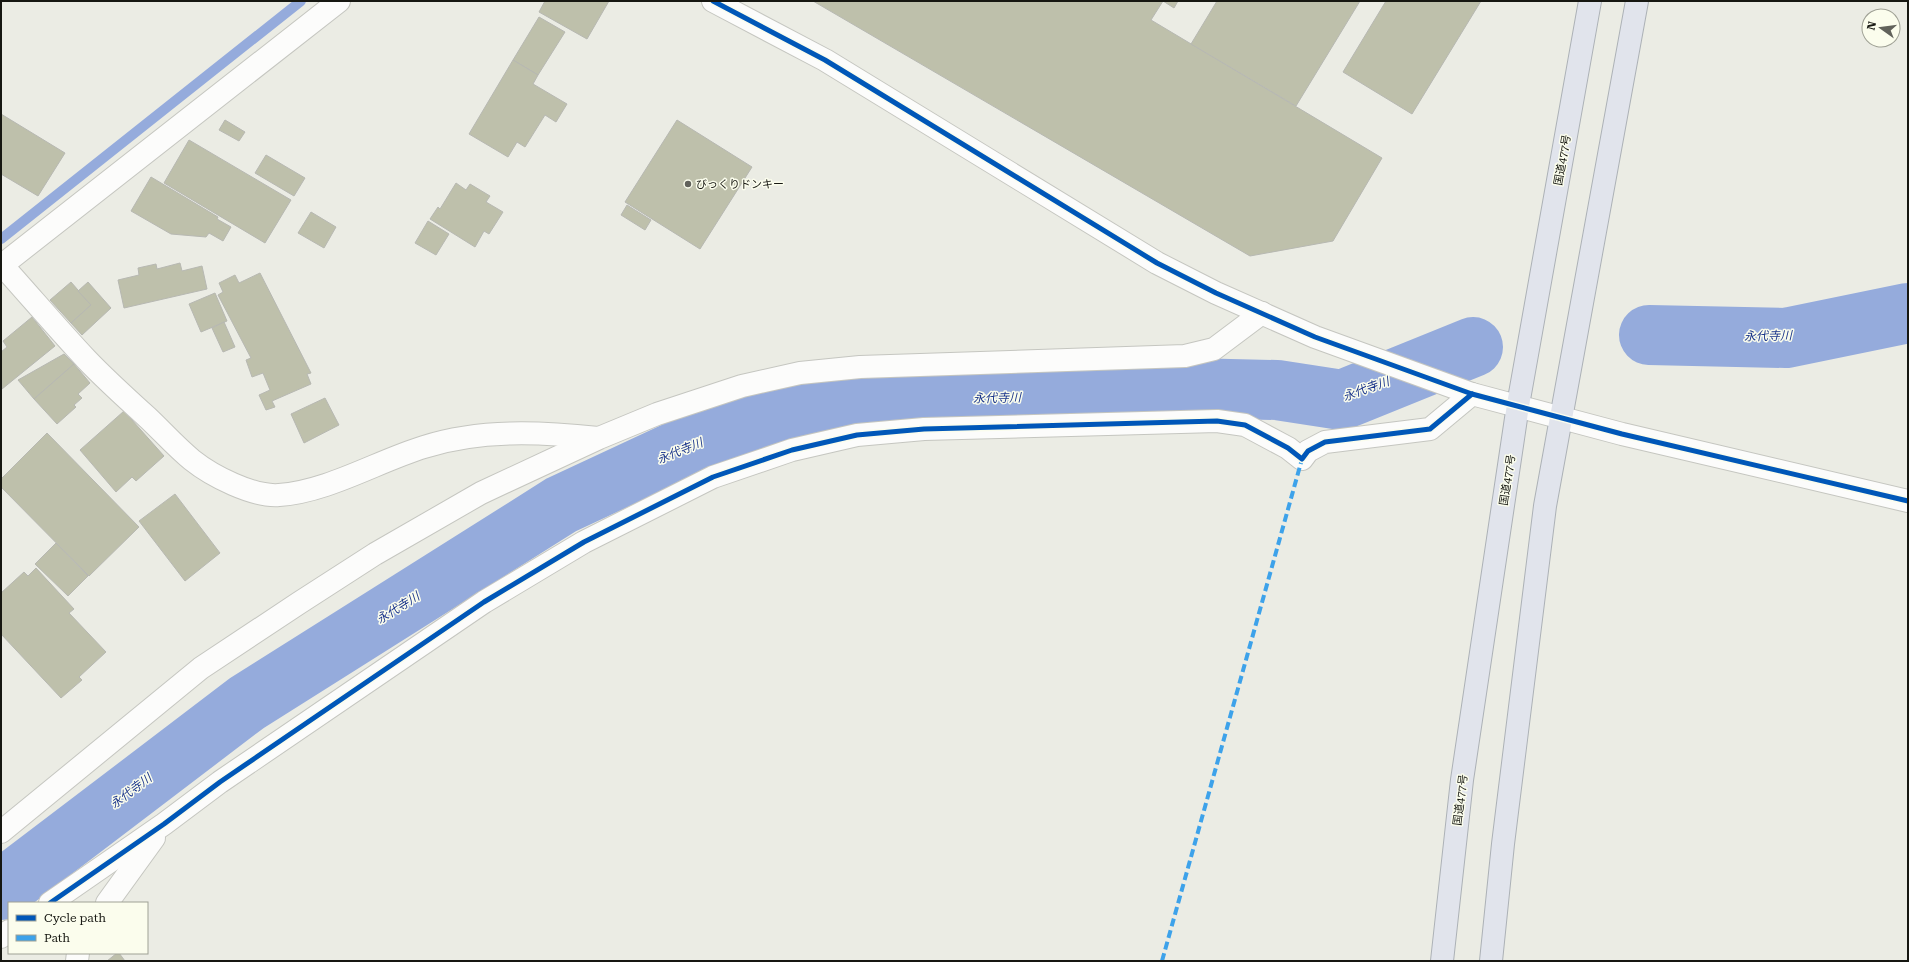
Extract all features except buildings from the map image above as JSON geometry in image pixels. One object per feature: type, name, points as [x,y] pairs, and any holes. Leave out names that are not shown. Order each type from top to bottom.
[{"type":"highway","name":"国道477号","points":[[1442,961],[1462,780],[1518,405],[1590,1]]},
{"type":"highway","points":[[1491,961],[1503,844],[1545,506],[1637,1]]},
{"type":"street","points":[[339,1],[1,265],[87,360],[193,461],[219,478],[248,490],[277,496],[301,492],[342,479],[425,446],[461,438],[492,434],[558,433],[599,438]]},
{"type":"street","points":[[713,1],[826,60],[1157,263],[1216,293],[1316,337],[1465,391],[1622,434],[1908,501]]},
{"type":"street","points":[[1,832],[201,668],[375,554],[481,493],[599,438],[657,414],[742,386],[800,373],[860,367],[1185,356],[1214,349],[1262,313]]},
{"type":"street","points":[[51,902],[164,824],[220,782],[484,602],[530,573],[584,542],[713,477],[792,450],[857,435],[924,429],[1217,420],[1245,425],[1288,448],[1302,459],[1308,451],[1325,442],[1430,430],[1465,391]]},
{"type":"street","points":[[108,902],[164,824]]},
{"type":"waterway","points":[[1,239],[301,1]]},
{"type":"waterway","name":"永代寺川","points":[[1649,335],[1786,338],[1908,313]]},
{"type":"waterway","name":"永代寺川","points":[[1,890],[247,703],[561,505],[679,450],[800,409],[897,399],[1051,397],[1189,388],[1277,390],[1342,400],[1473,347]]},
{"type":"marked path","points":[[1162,961],[1302,459]]},
{"type":"cycle path","points":[[713,1],[825,60],[1157,263],[1216,293],[1315,337],[1472,394],[1622,434],[1908,501]]},
{"type":"cycle path","points":[[51,902],[164,824],[220,782],[484,602],[584,542],[713,477],[792,450],[857,435],[924,429],[1217,421],[1245,425],[1288,448],[1302,459],[1308,451],[1325,442],[1430,429],[1472,394]]},
{"type":"place","name":"びっくりドンキー","points":[[688,184]]}]
